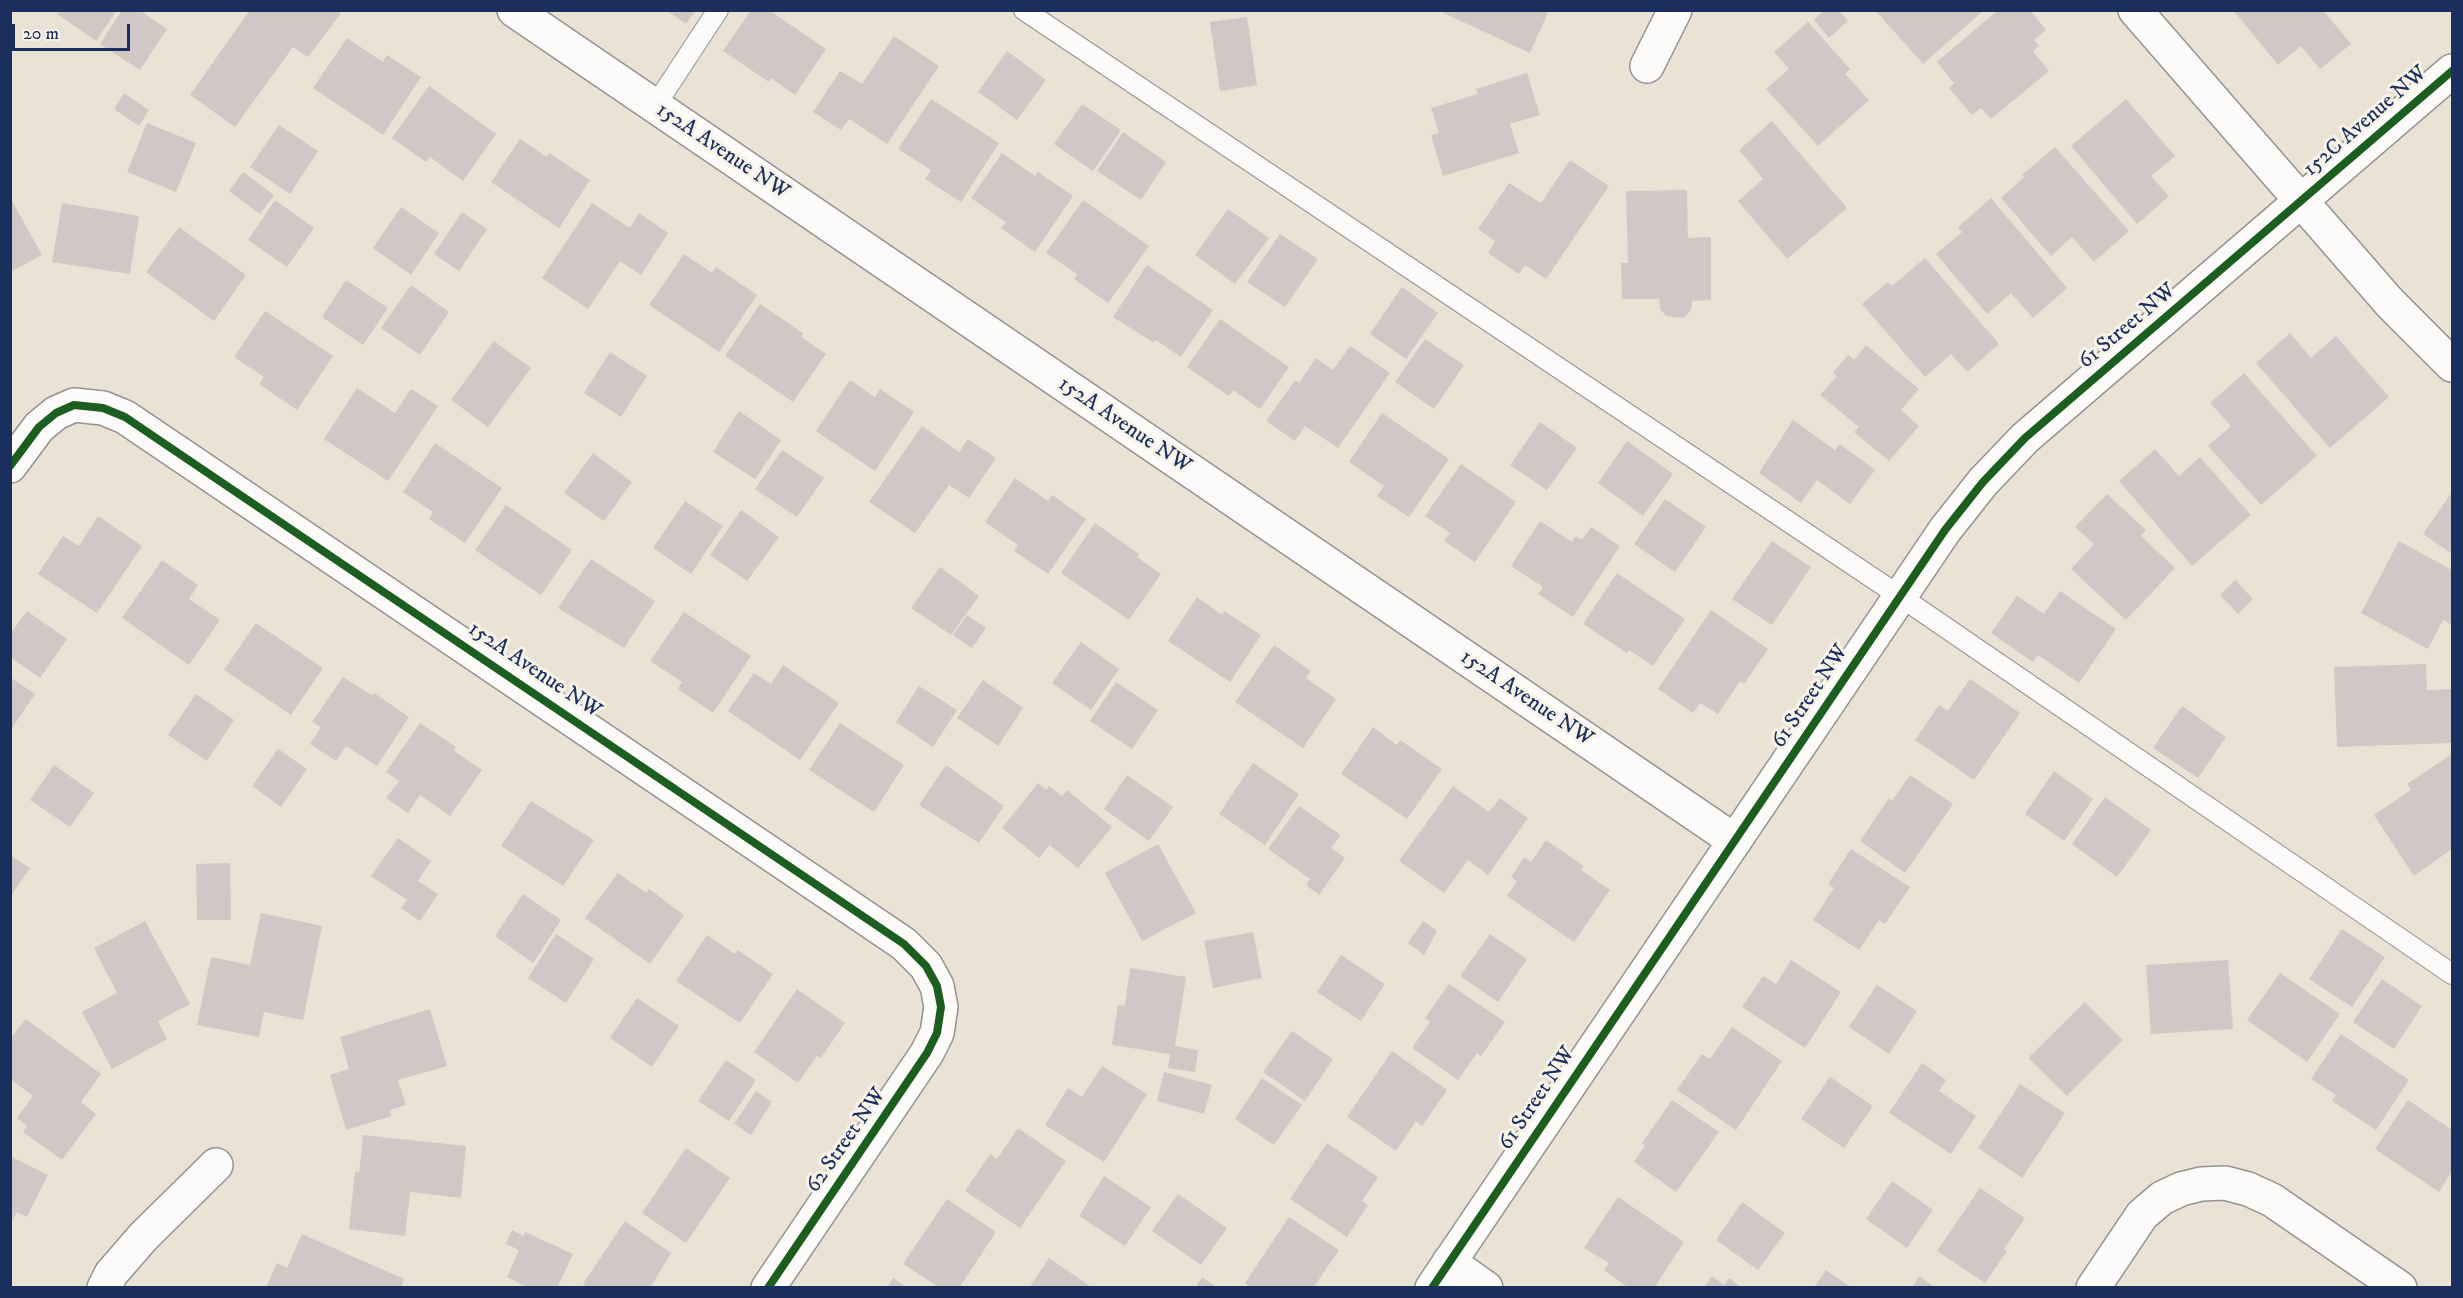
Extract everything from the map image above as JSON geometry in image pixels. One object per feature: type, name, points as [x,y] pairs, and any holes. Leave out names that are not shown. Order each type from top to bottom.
[{"type":"street","name":"152A Avenue NW","points":[[514,10],[1735,841]]},
{"type":"street","points":[[1647,66],[1675,10]]},
{"type":"street","name":"152C Avenue NW","points":[[2135,10],[2390,303],[2452,365]]},
{"type":"street","name":"152C Avenue NW","points":[[2303,201],[2452,71]]},
{"type":"street","name":"61 Street NW","points":[[1440,1275],[1945,530],[1983,482],[2025,438],[2303,201]]},
{"type":"street","name":"152A Avenue NW","points":[[10,466],[39,427],[56,413],[74,405],[103,408],[125,417],[904,944],[926,966],[937,986],[941,1007]]},
{"type":"street","name":"62 Street NW","points":[[768,1287],[915,1073],[937,1033],[941,1007]]},
{"type":"street","points":[[104,1287],[111,1274],[143,1237],[216,1165]]},
{"type":"street","points":[[2093,1287],[2142,1215],[2162,1198],[2181,1189],[2201,1184],[2225,1183],[2248,1189],[2272,1200],[2400,1287]]},
{"type":"street","points":[[1440,1275],[1486,1287]]},
{"type":"lane","points":[[654,106],[718,10]]},
{"type":"lane","points":[[1024,10],[1901,597],[2452,974]]},
{"type":"building","points":[[59,10],[117,10],[96,41],[57,14]]},
{"type":"building","points":[[122,10],[139,10],[167,29],[140,70],[100,44]]},
{"type":"building","points":[[250,10],[338,10],[341,13],[308,57],[293,47],[235,127],[190,95]]},
{"type":"building","points":[[666,10],[696,10],[686,24]]},
{"type":"building","points":[[751,10],[769,10],[826,49],[795,95],[771,78],[769,82],[723,51]]},
{"type":"building","points":[[1437,10],[1549,10],[1530,53]]},
{"type":"building","points":[[1824,10],[1839,10],[1848,21],[1829,38],[1814,20]]},
{"type":"building","points":[[1875,10],[1984,10],[1923,64]]},
{"type":"building","points":[[1998,10],[2030,10],[2046,30],[2034,40],[2039,46],[2033,51],[2049,71],[1991,119],[1981,108],[1972,115],[1949,88],[1954,83],[1937,62]]},
{"type":"building","points":[[2233,10],[2323,10],[2351,44],[2320,69],[2301,46],[2278,65]]},
{"type":"building","points":[[1247,17],[1257,85],[1220,91],[1210,22]]},
{"type":"building","points":[[1808,22],[1850,69],[1845,74],[1869,100],[1818,146],[1766,89],[1789,69],[1774,52]]},
{"type":"building","points":[[894,36],[939,66],[887,144],[849,119],[841,130],[813,112],[840,71],[862,84]]},
{"type":"building","points":[[347,38],[383,62],[387,55],[421,77],[383,135],[313,88]]},
{"type":"building","points":[[1007,51],[1046,80],[1017,120],[978,92]]},
{"type":"building","points":[[1527,73],[1540,115],[1510,124],[1519,153],[1443,176],[1431,135],[1439,133],[1431,108],[1478,94],[1476,89]]},
{"type":"building","points":[[429,86],[496,134],[463,181],[430,157],[426,162],[392,138]]},
{"type":"building","points":[[124,93],[149,110],[139,126],[114,109]]},
{"type":"building","points":[[931,99],[999,143],[961,202],[925,179],[931,170],[898,149]]},
{"type":"building","points":[[2126,99],[2175,156],[2151,176],[2169,196],[2137,224],[2071,146]]},
{"type":"building","points":[[1082,104],[1121,130],[1093,171],[1054,144]]},
{"type":"building","points":[[1772,121],[1847,208],[1787,259],[1738,201],[1763,179],[1739,150]]},
{"type":"building","points":[[147,123],[196,143],[176,192],[127,172]]},
{"type":"building","points":[[279,125],[318,151],[290,194],[250,167]]},
{"type":"building","points":[[1123,132],[1166,162],[1141,200],[1097,171]]},
{"type":"building","points":[[520,139],[547,157],[549,153],[590,180],[559,228],[491,182]]},
{"type":"building","points":[[2055,147],[2129,231],[2094,262],[2072,237],[2051,256],[2001,198],[2024,177],[2022,175]]},
{"type":"building","points":[[1002,153],[1035,176],[1038,172],[1073,196],[1035,252],[1001,228],[1006,222],[971,198]]},
{"type":"building","points":[[1570,160],[1609,186],[1546,279],[1525,265],[1519,274],[1488,253],[1495,241],[1478,229],[1509,183],[1541,203]]},
{"type":"building","points":[[243,172],[274,195],[260,214],[229,191]]},
{"type":"building","points":[[1687,190],[1688,238],[1711,237],[1711,300],[1692,301],[1691,310],[1684,318],[1666,316],[1660,309],[1659,299],[1622,299],[1621,263],[1628,263],[1626,191]]},
{"type":"building","points":[[10,197],[42,255],[10,272]]},
{"type":"building","points":[[1991,198],[2067,288],[2033,318],[2011,293],[1987,314],[1936,254],[1962,232],[1958,227]]},
{"type":"building","points":[[275,200],[314,228],[287,267],[248,240]]},
{"type":"building","points":[[1083,200],[1149,246],[1108,303],[1074,279],[1077,274],[1046,253]]},
{"type":"building","points":[[62,203],[139,216],[130,274],[52,262]]},
{"type":"building","points":[[592,203],[630,228],[639,213],[668,233],[641,275],[620,261],[588,309],[542,278]]},
{"type":"building","points":[[401,207],[439,233],[411,275],[373,248]]},
{"type":"building","points":[[1228,209],[1269,238],[1235,284],[1195,255]]},
{"type":"building","points":[[462,212],[487,229],[459,271],[434,254]]},
{"type":"building","points":[[179,227],[246,275],[214,321],[146,272]]},
{"type":"building","points":[[1280,234],[1318,259],[1285,307],[1247,282]]},
{"type":"building","points":[[684,254],[712,273],[716,267],[757,295],[719,352],[649,305]]},
{"type":"building","points":[[1925,258],[1999,344],[1967,372],[1951,354],[1925,377],[1862,304],[1888,282],[1892,286]]},
{"type":"building","points":[[1147,265],[1213,310],[1181,357],[1156,340],[1154,343],[1113,317]]},
{"type":"building","points":[[346,280],[388,308],[363,345],[322,317]]},
{"type":"building","points":[[411,285],[449,312],[420,355],[381,328]]},
{"type":"building","points":[[1402,287],[1438,313],[1406,359],[1370,334]]},
{"type":"building","points":[[760,304],[803,333],[801,337],[826,354],[793,402],[725,356]]},
{"type":"building","points":[[265,311],[333,356],[297,410],[259,384],[264,377],[234,357]]},
{"type":"building","points":[[1220,319],[1289,367],[1260,409],[1233,390],[1229,396],[1187,367]]},
{"type":"building","points":[[2290,333],[2311,358],[2336,336],[2389,397],[2330,448],[2256,363]]},
{"type":"building","points":[[1425,339],[1464,365],[1434,409],[1395,382]]},
{"type":"building","points":[[494,341],[531,368],[488,427],[451,400]]},
{"type":"building","points":[[1866,345],[1919,389],[1901,410],[1919,426],[1889,461],[1854,432],[1859,427],[1820,395],[1837,376],[1833,373],[1848,355],[1854,360]]},
{"type":"building","points":[[1350,346],[1390,373],[1338,448],[1305,426],[1295,441],[1266,421],[1295,380],[1299,383],[1316,358],[1333,370]]},
{"type":"building","points":[[610,352],[647,376],[621,417],[584,393]]},
{"type":"building","points":[[2244,373],[2317,456],[2261,505],[2208,446],[2231,426],[2210,403]]},
{"type":"building","points":[[850,380],[875,397],[880,389],[914,412],[875,471],[816,431]]},
{"type":"building","points":[[357,388],[395,413],[411,389],[438,406],[388,481],[324,439]]},
{"type":"building","points":[[739,411],[781,440],[755,479],[713,452]]},
{"type":"building","points":[[1382,413],[1449,459],[1409,517],[1377,496],[1384,486],[1349,462]]},
{"type":"building","points":[[1793,420],[1835,450],[1840,444],[1875,470],[1850,504],[1817,480],[1801,503],[1759,473]]},
{"type":"building","points":[[1540,422],[1577,448],[1547,490],[1510,465]]},
{"type":"building","points":[[922,426],[959,452],[968,439],[996,458],[969,498],[949,485],[915,533],[869,502]]},
{"type":"building","points":[[1627,441],[1673,474],[1643,516],[1598,483]]},
{"type":"building","points":[[435,443],[502,488],[465,543],[429,519],[433,512],[403,492]]},
{"type":"building","points":[[2155,449],[2179,476],[2200,457],[2251,515],[2192,566],[2119,481]]},
{"type":"building","points":[[782,450],[824,478],[797,517],[755,489]]},
{"type":"building","points":[[593,453],[632,482],[604,521],[564,493]]},
{"type":"building","points":[[1461,464],[1516,502],[1475,562],[1444,541],[1450,533],[1425,516]]},
{"type":"building","points":[[1015,478],[1048,501],[1052,495],[1086,519],[1048,574],[1014,551],[1018,545],[985,522]]},
{"type":"building","points":[[2452,492],[2452,554],[2423,534]]},
{"type":"building","points":[[2107,494],[2146,530],[2141,536],[2175,568],[2126,620],[2071,569],[2094,544],[2075,527]]},
{"type":"building","points":[[1665,499],[1706,527],[1675,572],[1634,544]]},
{"type":"building","points":[[685,501],[723,526],[691,574],[653,548]]},
{"type":"building","points":[[506,505],[572,550],[541,595],[475,550]]},
{"type":"building","points":[[741,510],[779,537],[747,581],[710,555]]},
{"type":"building","points":[[98,516],[142,546],[97,613],[38,574],[63,536],[79,546]]},
{"type":"building","points":[[1540,521],[1572,542],[1576,536],[1582,540],[1591,527],[1620,546],[1573,617],[1538,594],[1543,587],[1511,566]]},
{"type":"building","points":[[1095,523],[1139,554],[1137,557],[1161,574],[1129,620],[1061,573]]},
{"type":"building","points":[[1772,541],[1811,567],[1772,625],[1732,599]]},
{"type":"building","points":[[2399,541],[2452,570],[2452,625],[2443,620],[2428,649],[2361,613]]},
{"type":"building","points":[[591,559],[655,601],[624,648],[558,608]]},
{"type":"building","points":[[162,560],[198,585],[189,599],[220,620],[189,665],[122,618]]},
{"type":"building","points":[[940,567],[979,596],[951,635],[911,608]]},
{"type":"building","points":[[1617,573],[1685,619],[1653,666],[1629,650],[1627,653],[1583,624]]},
{"type":"building","points":[[2235,580],[2253,599],[2238,614],[2220,595]]},
{"type":"building","points":[[2060,591],[2116,629],[2079,683],[2038,655],[2033,662],[1991,633],[2017,596],[2044,614]]},
{"type":"building","points":[[1197,597],[1222,615],[1224,611],[1261,635],[1230,682],[1168,641]]},
{"type":"building","points":[[1711,610],[1768,649],[1744,684],[1740,681],[1718,714],[1700,703],[1693,713],[1658,689]]},
{"type":"building","points":[[27,611],[67,639],[40,678],[10,657],[10,634]]},
{"type":"building","points":[[684,612],[751,656],[713,713],[678,689],[682,682],[650,661]]},
{"type":"building","points":[[967,615],[986,628],[972,648],[953,635]]},
{"type":"building","points":[[256,623],[323,668],[291,715],[224,670]]},
{"type":"building","points":[[1081,642],[1119,669],[1091,710],[1052,683]]},
{"type":"building","points":[[1274,645],[1311,671],[1306,678],[1336,699],[1303,748],[1235,702]]},
{"type":"building","points":[[2426,664],[2427,690],[2451,689],[2452,743],[2337,747],[2334,667]]},
{"type":"building","points":[[783,665],[839,703],[800,760],[728,711],[754,673],[771,684]]},
{"type":"building","points":[[10,677],[35,694],[10,731]]},
{"type":"building","points":[[343,677],[373,696],[374,693],[409,717],[377,766],[346,746],[336,761],[310,744],[321,727],[312,722]]},
{"type":"building","points":[[1970,679],[2020,713],[1974,780],[1915,740],[1939,705],[1948,711]]},
{"type":"building","points":[[983,680],[1023,708],[998,746],[957,718]]},
{"type":"building","points":[[1116,682],[1158,710],[1132,749],[1090,721]]},
{"type":"building","points":[[919,686],[957,710],[933,747],[896,722]]},
{"type":"building","points":[[196,694],[234,720],[207,761],[168,735]]},
{"type":"building","points":[[2182,706],[2226,737],[2198,778],[2153,748]]},
{"type":"building","points":[[420,723],[456,747],[454,751],[482,770],[450,816],[420,795],[408,813],[386,798],[399,781],[386,772]]},
{"type":"building","points":[[840,723],[904,765],[874,812],[809,770]]},
{"type":"building","points":[[1373,727],[1397,745],[1400,740],[1442,769],[1407,819],[1341,774]]},
{"type":"building","points":[[278,749],[307,769],[281,807],[252,786]]},
{"type":"building","points":[[2452,754],[2452,849],[2414,876],[2374,815],[2411,790],[2407,784]]},
{"type":"building","points":[[1253,763],[1299,794],[1265,845],[1219,814]]},
{"type":"building","points":[[54,765],[94,793],[70,827],[30,800]]},
{"type":"building","points":[[946,765],[1004,806],[979,843],[919,805]]},
{"type":"building","points":[[2054,771],[2093,799],[2064,841],[2025,814]]},
{"type":"building","points":[[1127,775],[1173,807],[1149,841],[1104,809]]},
{"type":"building","points":[[1910,775],[1953,804],[1905,873],[1860,841],[1889,798],[1892,801]]},
{"type":"building","points":[[1038,783],[1046,790],[1049,786],[1062,796],[1067,790],[1112,827],[1078,868],[1050,845],[1039,858],[1002,828]]},
{"type":"building","points":[[1453,786],[1489,812],[1500,798],[1528,818],[1488,875],[1468,860],[1444,893],[1399,861]]},
{"type":"building","points":[[2105,797],[2151,830],[2117,877],[2072,844]]},
{"type":"building","points":[[531,801],[594,840],[563,886],[501,846]]},
{"type":"building","points":[[1299,806],[1341,835],[1331,848],[1345,858],[1319,895],[1306,885],[1310,879],[1268,849]]},
{"type":"building","points":[[398,838],[431,861],[418,881],[438,894],[420,921],[401,908],[407,900],[371,876]]},
{"type":"building","points":[[1546,840],[1584,866],[1581,870],[1610,890],[1574,942],[1507,896],[1517,881],[1511,877],[1524,857],[1531,862]]},
{"type":"building","points":[[1158,844],[1196,913],[1142,941],[1105,873]]},
{"type":"building","points":[[1851,849],[1910,887],[1885,924],[1879,920],[1859,950],[1813,920],[1834,888],[1828,884]]},
{"type":"building","points":[[10,855],[30,868],[10,897]]},
{"type":"building","points":[[230,863],[231,920],[197,920],[196,864]]},
{"type":"building","points":[[618,873],[646,893],[649,889],[684,915],[650,964],[585,918]]},
{"type":"building","points":[[523,894],[561,920],[533,963],[495,936]]},
{"type":"building","points":[[261,913],[322,926],[303,1020],[264,1012],[259,1037],[197,1025],[211,957],[250,965]]},
{"type":"building","points":[[145,921],[190,1004],[158,1021],[167,1039],[112,1069],[82,1012],[117,993],[94,948]]},
{"type":"building","points":[[1423,921],[1437,931],[1424,955],[1408,943]]},
{"type":"building","points":[[2342,929],[2385,957],[2352,1007],[2309,979]]},
{"type":"building","points":[[1253,932],[1262,978],[1213,988],[1204,941]]},
{"type":"building","points":[[556,934],[594,959],[566,1003],[528,978]]},
{"type":"building","points":[[1490,934],[1527,959],[1498,1002],[1460,976]]},
{"type":"building","points":[[707,935],[735,954],[738,950],[773,974],[740,1023],[676,981]]},
{"type":"building","points":[[1341,955],[1385,984],[1361,1021],[1317,992]]},
{"type":"building","points":[[1791,960],[1841,992],[1805,1048],[1742,1007],[1763,976],[1776,984]]},
{"type":"building","points":[[2228,960],[2233,1029],[2151,1034],[2146,965]]},
{"type":"building","points":[[1130,968],[1186,977],[1175,1046],[1198,1050],[1195,1072],[1168,1068],[1170,1054],[1112,1045],[1118,1005],[1125,1006]]},
{"type":"building","points":[[2280,973],[2340,1014],[2307,1062],[2247,1020]]},
{"type":"building","points":[[2382,979],[2422,1006],[2394,1049],[2353,1022]]},
{"type":"building","points":[[1449,984],[1505,1022],[1481,1056],[1477,1053],[1458,1080],[1412,1048],[1430,1022],[1425,1018]]},
{"type":"building","points":[[1877,985],[1917,1011],[1889,1054],[1849,1027]]},
{"type":"building","points":[[797,989],[845,1023],[821,1058],[817,1056],[798,1083],[754,1052]]},
{"type":"building","points":[[637,998],[679,1026],[652,1067],[610,1038]]},
{"type":"building","points":[[2085,1002],[2123,1040],[2067,1096],[2028,1058]]},
{"type":"building","points":[[430,1009],[447,1066],[398,1080],[406,1105],[390,1110],[391,1116],[346,1130],[330,1075],[349,1069],[340,1037]]},
{"type":"building","points":[[26,1019],[101,1074],[81,1102],[96,1114],[62,1160],[23,1132],[27,1126],[17,1118],[33,1096],[10,1079],[10,1039]]},
{"type":"building","points":[[1732,1027],[1782,1061],[1736,1130],[1677,1090],[1702,1054],[1710,1059]]},
{"type":"building","points":[[1292,1031],[1333,1059],[1305,1101],[1263,1072]]},
{"type":"building","points":[[2341,1034],[2409,1080],[2376,1130],[2332,1101],[2336,1095],[2311,1079]]},
{"type":"building","points":[[1392,1051],[1447,1090],[1422,1126],[1416,1121],[1396,1151],[1347,1117]]},
{"type":"building","points":[[726,1060],[756,1080],[729,1121],[698,1101]]},
{"type":"building","points":[[1922,1063],[1946,1080],[1939,1091],[1976,1116],[1951,1154],[1889,1113]]},
{"type":"building","points":[[1102,1066],[1147,1094],[1104,1162],[1045,1125],[1068,1088],[1082,1097]]},
{"type":"building","points":[[1164,1072],[1212,1085],[1204,1114],[1157,1101]]},
{"type":"building","points":[[1830,1077],[1873,1106],[1844,1148],[1801,1119]]},
{"type":"building","points":[[1262,1078],[1302,1105],[1274,1145],[1235,1119]]},
{"type":"building","points":[[2020,1084],[2065,1113],[2022,1178],[1978,1148]]},
{"type":"building","points":[[756,1091],[772,1102],[751,1135],[734,1124]]},
{"type":"building","points":[[1672,1100],[1719,1132],[1676,1192],[1634,1162],[1645,1146],[1642,1143]]},
{"type":"building","points":[[2408,1100],[2452,1130],[2452,1171],[2439,1192],[2375,1149]]},
{"type":"building","points":[[1018,1128],[1066,1161],[1020,1228],[965,1191],[990,1154],[997,1159]]},
{"type":"building","points":[[363,1135],[466,1146],[461,1198],[410,1192],[405,1236],[349,1229],[355,1171],[359,1172]]},
{"type":"building","points":[[1327,1143],[1378,1177],[1362,1201],[1368,1205],[1347,1237],[1290,1199]]},
{"type":"building","points":[[686,1148],[730,1178],[686,1243],[642,1213]]},
{"type":"building","points":[[10,1156],[48,1175],[27,1217],[17,1212],[10,1224]]},
{"type":"building","points":[[1104,1176],[1151,1207],[1125,1246],[1079,1216]]},
{"type":"building","points":[[1892,1181],[1933,1210],[1907,1248],[1866,1219]]},
{"type":"building","points":[[1980,1188],[2025,1218],[2004,1249],[2007,1251],[1985,1283],[1937,1251]]},
{"type":"building","points":[[1178,1194],[1227,1228],[1201,1265],[1152,1231]]},
{"type":"building","points":[[1618,1197],[1684,1242],[1654,1288],[1629,1288],[1604,1270],[1609,1263],[1584,1248]]},
{"type":"building","points":[[947,1199],[996,1232],[959,1288],[936,1288],[937,1286],[903,1264]]},
{"type":"building","points":[[1742,1202],[1785,1233],[1758,1270],[1716,1240]]},
{"type":"building","points":[[1289,1217],[1339,1250],[1313,1288],[1251,1288],[1245,1283]]},
{"type":"building","points":[[625,1221],[671,1253],[650,1288],[588,1288],[583,1284]]},
{"type":"building","points":[[512,1230],[524,1236],[525,1232],[573,1254],[557,1288],[529,1288],[507,1277],[519,1250],[506,1244]]},
{"type":"building","points":[[302,1234],[404,1279],[401,1288],[266,1288],[277,1263],[287,1268]]},
{"type":"building","points":[[1049,1258],[1093,1288],[1029,1288]]},
{"type":"building","points":[[1826,1270],[1852,1288],[1814,1288]]},
{"type":"building","points":[[1712,1276],[1724,1285],[1729,1278],[1742,1288],[1704,1288]]},
{"type":"building","points":[[1919,1276],[1936,1288],[1912,1288]]},
{"type":"building","points":[[1202,1277],[1217,1288],[1195,1288]]},
{"type":"building","points":[[893,1278],[907,1288],[887,1288]]},
{"type":"cycle path","points":[[1432,1288],[1945,530],[1983,482],[2025,438],[2452,71]]},
{"type":"cycle path","points":[[10,466],[39,427],[56,413],[74,405],[103,408],[125,417],[904,944],[926,966],[937,986],[941,1007],[937,1033],[927,1053],[768,1288]]}]
